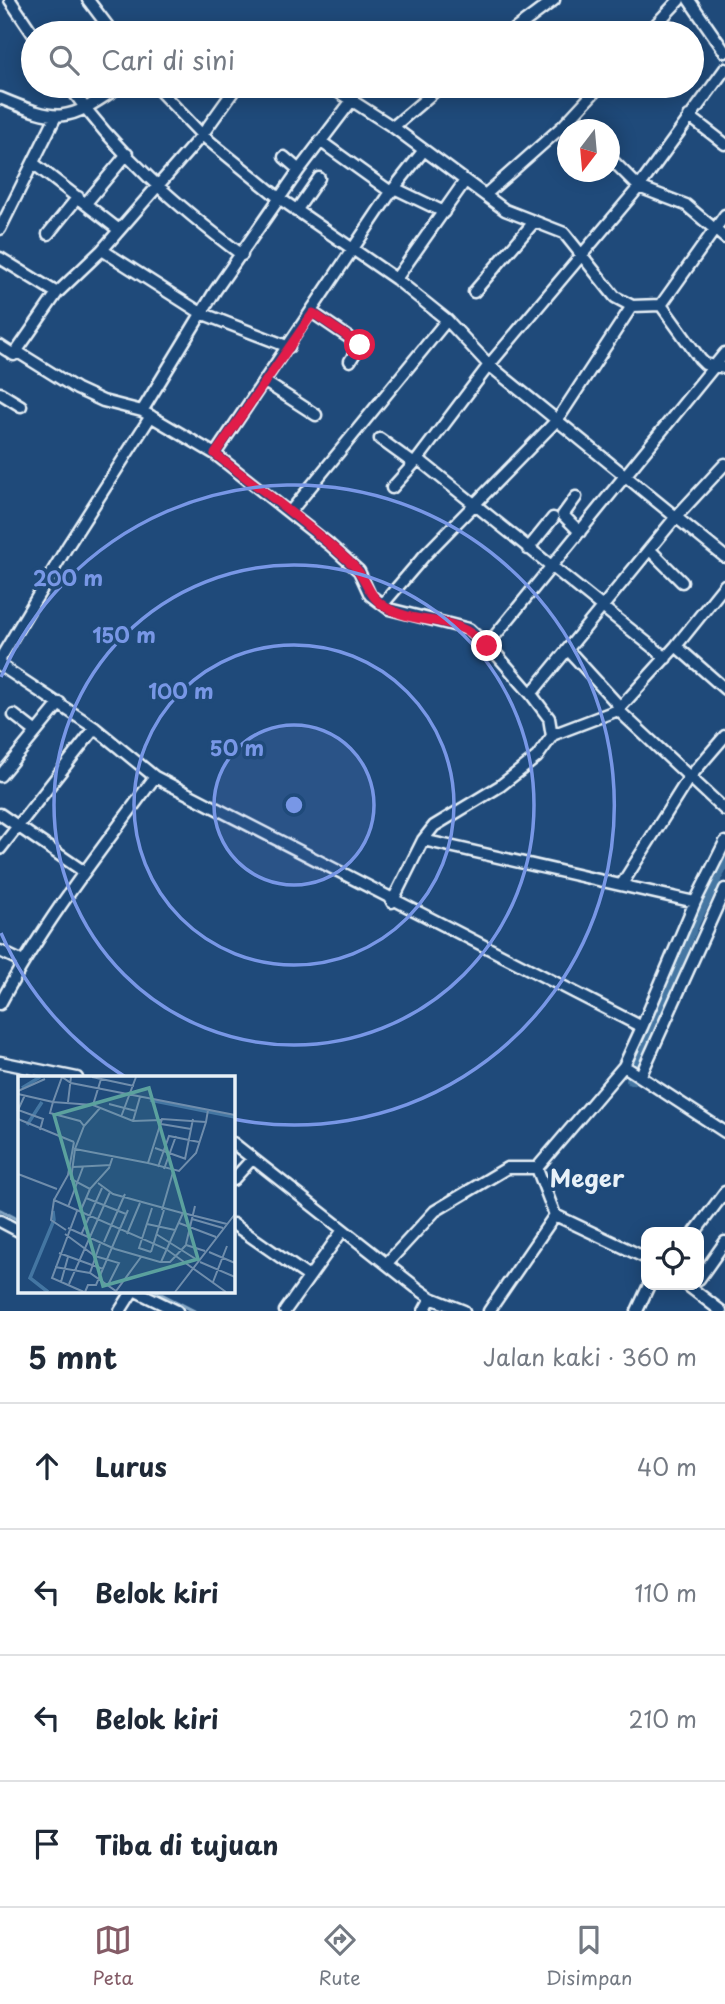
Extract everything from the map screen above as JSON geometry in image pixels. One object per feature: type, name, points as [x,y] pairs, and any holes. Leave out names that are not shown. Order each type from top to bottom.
[{"type":"street","points":[[10,0],[24,21]]},
{"type":"street","points":[[88,0],[104,21]]},
{"type":"street","points":[[526,21],[554,0]]},
{"type":"street","points":[[660,21],[680,0]]},
{"type":"street","points":[[689,0],[704,21]]},
{"type":"street","points":[[704,22],[725,52]]},
{"type":"street","points":[[704,96],[725,69]]},
{"type":"street","points":[[0,98],[55,118],[86,110],[103,98]]},
{"type":"street","points":[[78,98],[156,186],[242,255]]},
{"type":"street","points":[[167,98],[202,135],[279,198],[396,279],[447,320],[489,365],[725,557]]},
{"type":"street","points":[[0,346],[14,355],[57,293],[102,250],[202,135],[228,98]]},
{"type":"street","points":[[393,127],[427,98]]},
{"type":"street","points":[[573,119],[590,98]]},
{"type":"street","points":[[392,488],[489,365],[639,187],[703,98]]},
{"type":"street","points":[[0,659],[147,413],[201,313],[279,198],[353,99],[505,210],[564,233],[609,291],[632,306],[661,305]]},
{"type":"street","points":[[689,116],[725,144]]},
{"type":"street","points":[[0,229],[55,118]]},
{"type":"street","points":[[485,195],[557,135]]},
{"type":"street","points":[[320,141],[392,190],[444,212]]},
{"type":"street","points":[[215,454],[313,313],[392,190],[424,150]]},
{"type":"street","points":[[48,234],[127,154]]},
{"type":"street","points":[[284,158],[299,170]]},
{"type":"street","points":[[33,163],[119,230]]},
{"type":"street","points":[[620,168],[639,187],[686,205],[717,228],[725,238]]},
{"type":"street","points":[[296,211],[319,178]]},
{"type":"street","points":[[396,279],[466,181]]},
{"type":"street","points":[[661,305],[725,215]]},
{"type":"street","points":[[474,292],[534,222]]},
{"type":"street","points":[[102,250],[201,313],[289,346]]},
{"type":"street","points":[[0,258],[57,293]]},
{"type":"street","points":[[661,305],[699,359],[725,368]]},
{"type":"street","points":[[383,604],[425,555],[474,508],[558,419],[632,306]]},
{"type":"street","points":[[313,313],[360,345],[350,361]]},
{"type":"street","points":[[290,512],[345,450],[447,320]]},
{"type":"street","points":[[16,351],[95,398],[147,413],[215,454],[290,512],[359,571],[366,589],[383,604],[415,617],[464,627],[531,694],[549,718],[552,735]]},
{"type":"street","points":[[486,647],[725,353]]},
{"type":"street","points":[[265,382],[316,415]]},
{"type":"street","points":[[0,393],[21,406]]},
{"type":"street","points":[[380,439],[415,461],[666,658]]},
{"type":"street","points":[[531,694],[569,651],[675,518],[725,464]]},
{"type":"street","points":[[576,497],[563,515],[580,532]]},
{"type":"street","points":[[528,549],[554,518]]},
{"type":"street","points":[[650,550],[682,582]]},
{"type":"street","points":[[393,902],[423,840],[440,821],[500,786],[537,757],[552,735],[620,709],[677,646],[725,585]]},
{"type":"street","points":[[677,646],[725,689]]},
{"type":"street","points":[[569,651],[620,709],[688,778],[725,810]]},
{"type":"street","points":[[0,665],[95,728],[155,777],[393,902],[642,1027]]},
{"type":"street","points":[[0,776],[4,764],[60,703]]},
{"type":"street","points":[[14,715],[36,732]]},
{"type":"street","points":[[0,849],[95,728]]},
{"type":"street","points":[[622,884],[688,778],[725,736]]},
{"type":"street","points":[[0,1004],[23,962],[83,872],[155,777]]},
{"type":"street","points":[[0,814],[83,872]]},
{"type":"street","points":[[423,840],[695,902]]},
{"type":"street","points":[[387,1263],[435,1210],[506,1168],[537,1168],[624,1066],[695,902],[725,842]]},
{"type":"street","points":[[641,1075],[725,889]]},
{"type":"street","points":[[0,951],[23,962]]},
{"type":"street","points":[[0,1062],[67,1076]]},
{"type":"street","points":[[624,1066],[725,1132]]},
{"type":"street","points":[[234,1144],[432,1298],[464,1311]]},
{"type":"street","points":[[234,1179],[252,1159]]},
{"type":"street","points":[[537,1168],[555,1215],[641,1256]]},
{"type":"street","points":[[699,1227],[725,1192]]},
{"type":"street","points":[[489,1311],[555,1215]]},
{"type":"street","points":[[0,1221],[18,1230]]},
{"type":"street","points":[[234,1225],[309,1277]]},
{"type":"street","points":[[285,1311],[343,1230]]},
{"type":"street","points":[[704,1272],[725,1242]]},
{"type":"street","points":[[636,1311],[646,1290]]},
{"type":"street","points":[[696,1290],[719,1310],[725,1298]]},
{"type":"street","points":[[120,1311],[133,1294]]},
{"type":"street","points":[[139,1294],[177,1311]]},
{"type":"street","points":[[424,1311],[432,1298]]},
{"type":"waterway","points":[[631,1080],[695,922],[725,862]]},
{"type":"waterway","points":[[0,1210],[18,1219]]},
{"type":"waterway","points":[[161,1294],[194,1311]]},
{"type":"district","name":"Meger","points":[[587,1177]]},
{"type":"route","points":[[360,345],[313,313],[215,454],[330,545],[359,571],[370,595],[389,609],[464,627],[487,646]]}]
